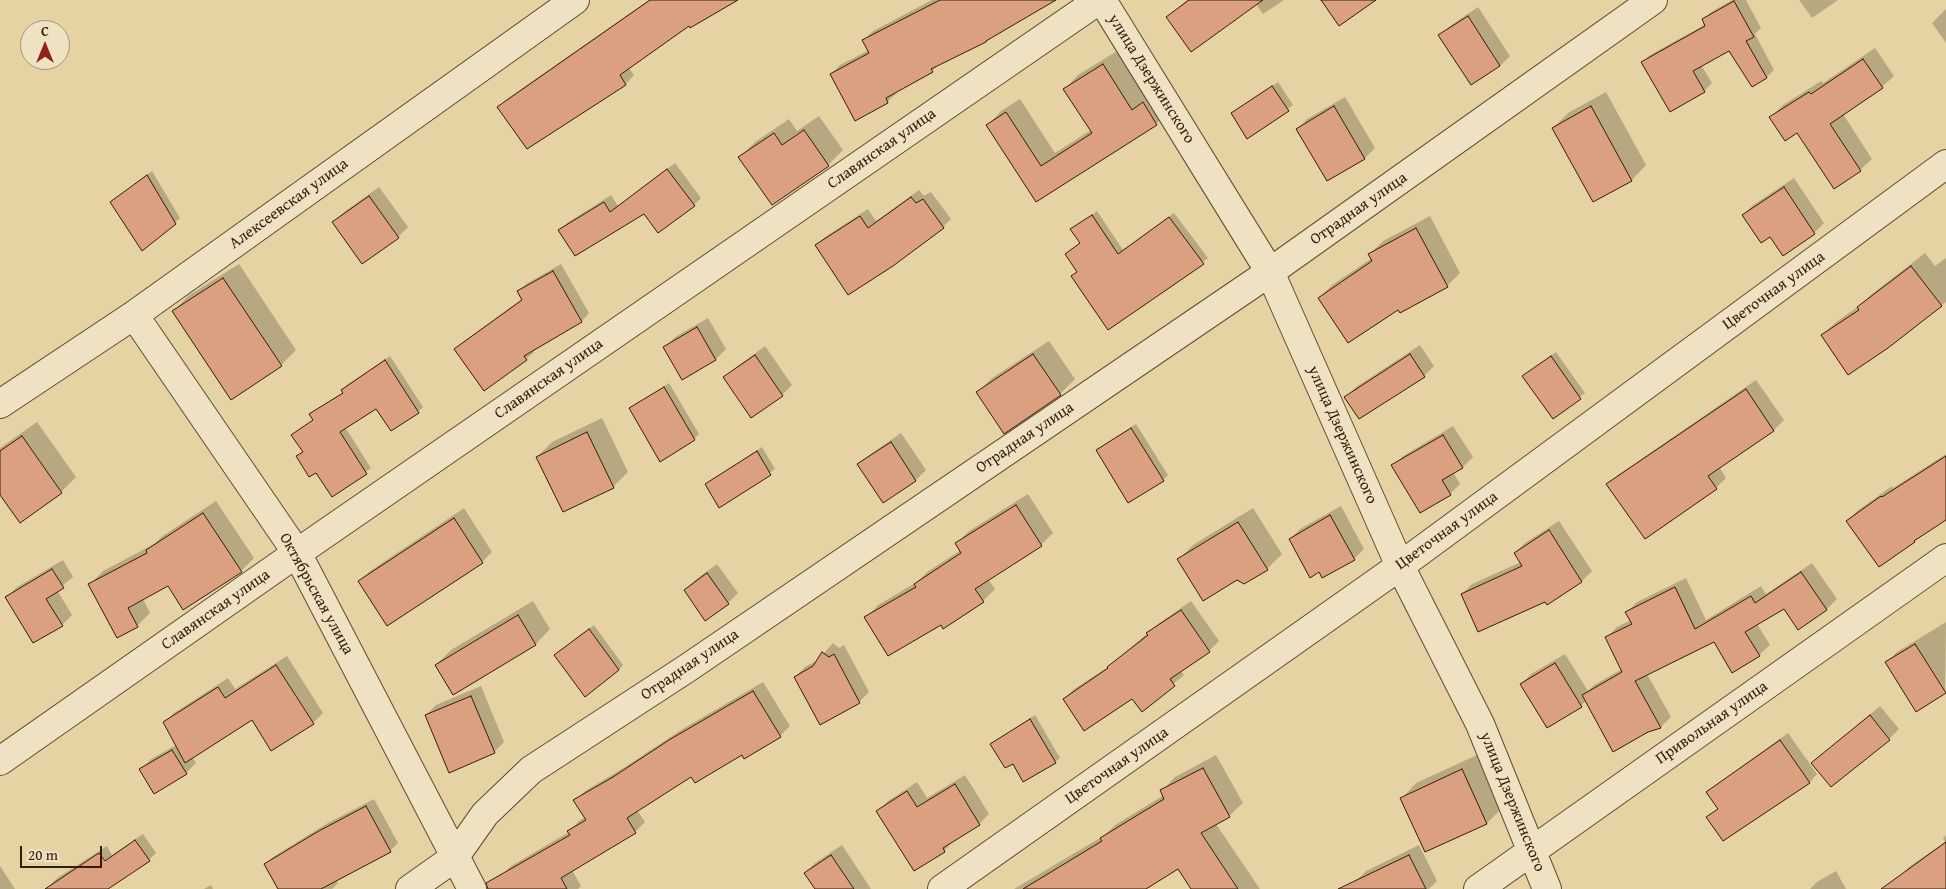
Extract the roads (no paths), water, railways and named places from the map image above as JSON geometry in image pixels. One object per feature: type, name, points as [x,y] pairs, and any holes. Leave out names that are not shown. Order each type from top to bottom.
[{"type":"street","name":"Алексеевская улица","points":[[0,404],[134,315],[575,0]]},
{"type":"street","name":"улица Дзержинского","points":[[1100,0],[1270,272],[1400,566],[1480,724],[1547,889]]},
{"type":"street","name":"Славянская улица","points":[[0,761],[297,553],[1100,0]]},
{"type":"street","name":"Отрадная улица","points":[[410,889],[454,858],[486,814],[532,770],[686,669],[1270,272],[1653,0]]},
{"type":"street","name":"Цветочная улица","points":[[942,889],[1400,566],[1946,164]]},
{"type":"street","name":"Октябрьская улица","points":[[134,315],[297,553],[454,858],[472,889]]},
{"type":"street","name":"Привольная улица","points":[[1478,889],[1946,558]]}]
